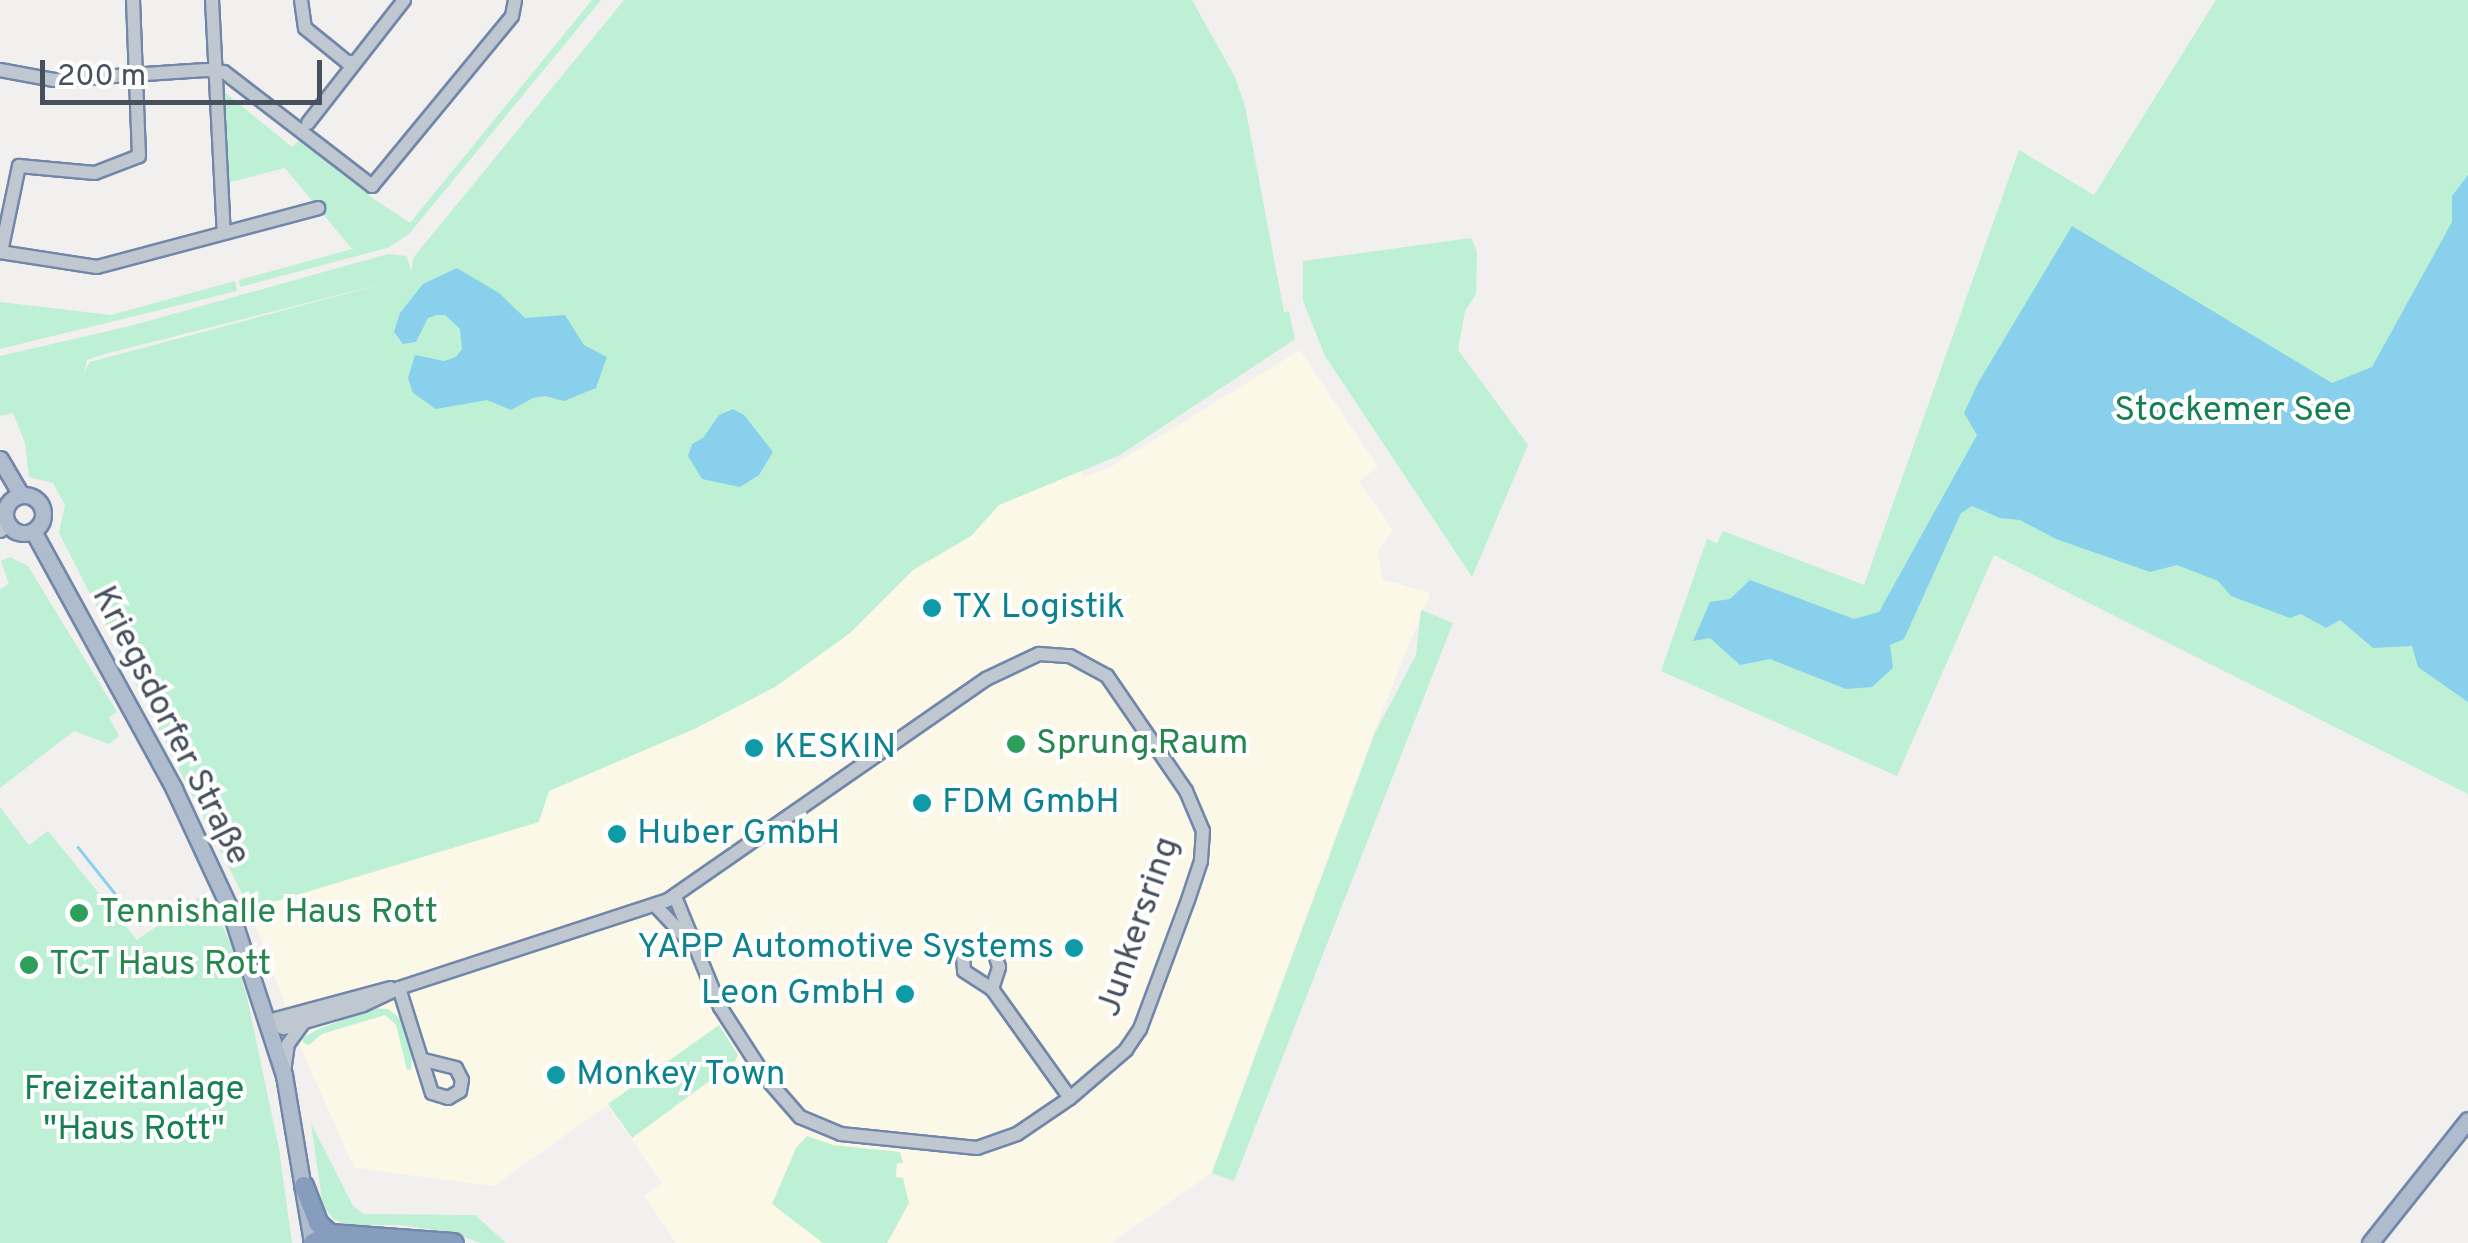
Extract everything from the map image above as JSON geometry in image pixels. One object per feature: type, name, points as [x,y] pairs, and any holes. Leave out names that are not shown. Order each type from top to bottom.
[{"type":"highway","points":[[304,1186],[318,1222],[330,1234]]},
{"type":"highway","points":[[312,1243],[330,1234],[454,1243]]},
{"type":"main road","points":[[0,458],[16,498]]},
{"type":"main road","points":[[0,480],[16,498]]},
{"type":"main road","points":[[33,496],[42,505],[43,520],[34,531],[20,533],[4,528],[5,513],[16,498],[33,496]]},
{"type":"main road","name":"Kriegsdorfer Straße","points":[[34,531],[194,829],[239,934],[284,1075],[312,1243]]},
{"type":"main road","points":[[2370,1243],[2468,1120]]},
{"type":"street","points":[[133,0],[138,158],[87,174],[29,165],[17,168],[1,252],[97,267],[318,208]]},
{"type":"street","points":[[212,0],[224,233]]},
{"type":"street","points":[[301,0],[304,26],[347,62],[354,62]]},
{"type":"street","points":[[308,123],[404,0]]},
{"type":"street","points":[[0,70],[54,80],[217,70],[232,76],[372,186],[512,16],[515,0]]},
{"type":"street","name":"Junkersring","points":[[268,1021],[284,1028],[363,1005],[399,988],[675,896],[1002,669],[1050,652],[1091,664],[1125,698],[1186,790],[1203,831],[1201,862],[1140,1029],[1126,1050],[1070,1098],[1016,1134],[977,1148],[820,1130],[790,1108],[760,1070],[720,1007],[692,946],[675,896]]},
{"type":"street","name":"Junkersring","points":[[655,905],[666,912],[692,946]]},
{"type":"street","points":[[399,988],[423,1060]]},
{"type":"street","name":"Junkersring","points":[[268,1021],[372,990],[399,988]]},
{"type":"street","points":[[992,989],[1070,1098]]},
{"type":"street","points":[[284,1075],[290,1039],[305,1022]]},
{"type":"shaded area","points":[[1300,350],[1378,467],[1359,481],[1393,530],[1378,551],[1382,579],[1430,593],[1379,719],[1211,1173],[1112,1243],[676,1243],[644,1196],[662,1183],[607,1105],[494,1186],[354,1168],[300,1046],[250,909],[538,822],[549,791],[694,729],[775,687],[850,633],[913,570],[971,536],[999,505],[1081,470],[1084,478],[1112,466]]},
{"type":"green space","points":[[592,0],[601,0],[409,234],[387,248],[240,287],[239,280],[352,249],[285,168],[227,183],[226,111],[219,111],[217,86],[292,147],[302,137],[374,199],[410,223]]},
{"type":"green space","points":[[624,0],[1192,0],[1235,77],[1245,106],[1284,312],[1289,311],[1295,339],[1120,455],[999,505],[971,536],[913,570],[850,633],[775,687],[694,729],[549,791],[539,822],[250,909],[59,533],[65,505],[53,483],[29,477],[25,443],[13,413],[0,416],[0,356],[130,326],[388,254],[407,256],[411,273],[413,258]],"holes":[[[397,280],[90,362],[84,372],[87,360],[101,355]]]},
{"type":"green space","name":"Stockemer See","points":[[2216,0],[2468,0],[2468,794],[1994,555],[1897,776],[1661,671],[1707,539],[1717,543],[1723,531],[1864,585],[2019,150],[2094,195]]},
{"type":"green space","points":[[1471,238],[1477,251],[1476,294],[1465,311],[1458,350],[1528,445],[1472,577],[1325,356],[1303,301],[1303,261]]},
{"type":"green space","points":[[235,281],[237,291],[0,349],[0,302],[111,315]]},
{"type":"green space","points":[[10,557],[28,566],[117,712],[109,717],[119,736],[109,744],[74,731],[0,788],[0,589],[9,584],[1,561]]},
{"type":"green space","points":[[1421,610],[1453,623],[1234,1181],[1212,1173],[1375,733],[1416,655]]},
{"type":"green space","name":"Freizeitanlage \"Haus Rott\"","points":[[0,807],[29,845],[48,831],[137,940],[206,892],[232,947],[247,997],[279,1149],[292,1243],[0,1243]]},
{"type":"green space","points":[[374,1008],[388,1009],[401,1019],[412,1053],[411,1070],[407,1070],[396,1025],[385,1015],[322,1034],[309,1045],[303,1043],[303,1038],[318,1029]]},
{"type":"green space","points":[[719,1025],[738,1055],[734,1063],[632,1138],[608,1104]]},
{"type":"green space","points":[[311,1123],[353,1206],[364,1214],[475,1215],[506,1243],[481,1243],[449,1232],[400,1225],[348,1225],[334,1219],[323,1207]]},
{"type":"green space","points":[[807,1136],[833,1145],[900,1152],[903,1163],[897,1163],[896,1177],[903,1178],[909,1203],[887,1243],[823,1243],[772,1204],[796,1148]]},
{"type":"water","name":"Stockemer See","points":[[2468,175],[2468,702],[2418,667],[2412,646],[2373,648],[2340,620],[2326,628],[2301,614],[2290,618],[2231,596],[2218,581],[2177,565],[2150,572],[2056,539],[2020,520],[2000,518],[1972,506],[1961,513],[1904,639],[1890,645],[1893,668],[1872,687],[1846,689],[1770,659],[1740,665],[1710,638],[1693,641],[1710,602],[1730,599],[1750,580],[1854,619],[1879,612],[1977,435],[1964,413],[1978,383],[2072,226],[2332,383],[2372,367],[2452,222],[2452,196]]},
{"type":"water","points":[[457,268],[499,293],[525,318],[565,315],[584,345],[607,357],[596,388],[564,401],[545,396],[533,398],[511,410],[487,400],[436,409],[413,393],[408,378],[415,355],[444,361],[456,357],[462,349],[460,329],[445,315],[437,315],[428,318],[416,342],[403,344],[394,332],[400,313],[423,284]]},
{"type":"water","points":[[733,409],[744,415],[773,452],[759,475],[740,487],[702,479],[688,456],[692,444],[703,438],[719,415]]},
{"type":"waterway","points":[[78,847],[125,906]]},
{"type":"place","name":"TX Logistik","points":[[932,608]]},
{"type":"place","name":"Sprung.Raum","points":[[1016,744]]},
{"type":"place","name":"KESKIN","points":[[754,748]]},
{"type":"place","name":"FDM GmbH","points":[[922,803]]},
{"type":"place","name":"Huber GmbH","points":[[617,834]]},
{"type":"place","name":"Tennishalle Haus Rott","points":[[79,913]]},
{"type":"place","name":"YAPP Automotive Systems","points":[[1074,948]]},
{"type":"place","name":"TCT Haus Rott","points":[[29,965]]},
{"type":"place","name":"Leon GmbH","points":[[905,994]]},
{"type":"place","name":"Monkey Town","points":[[556,1075]]}]
